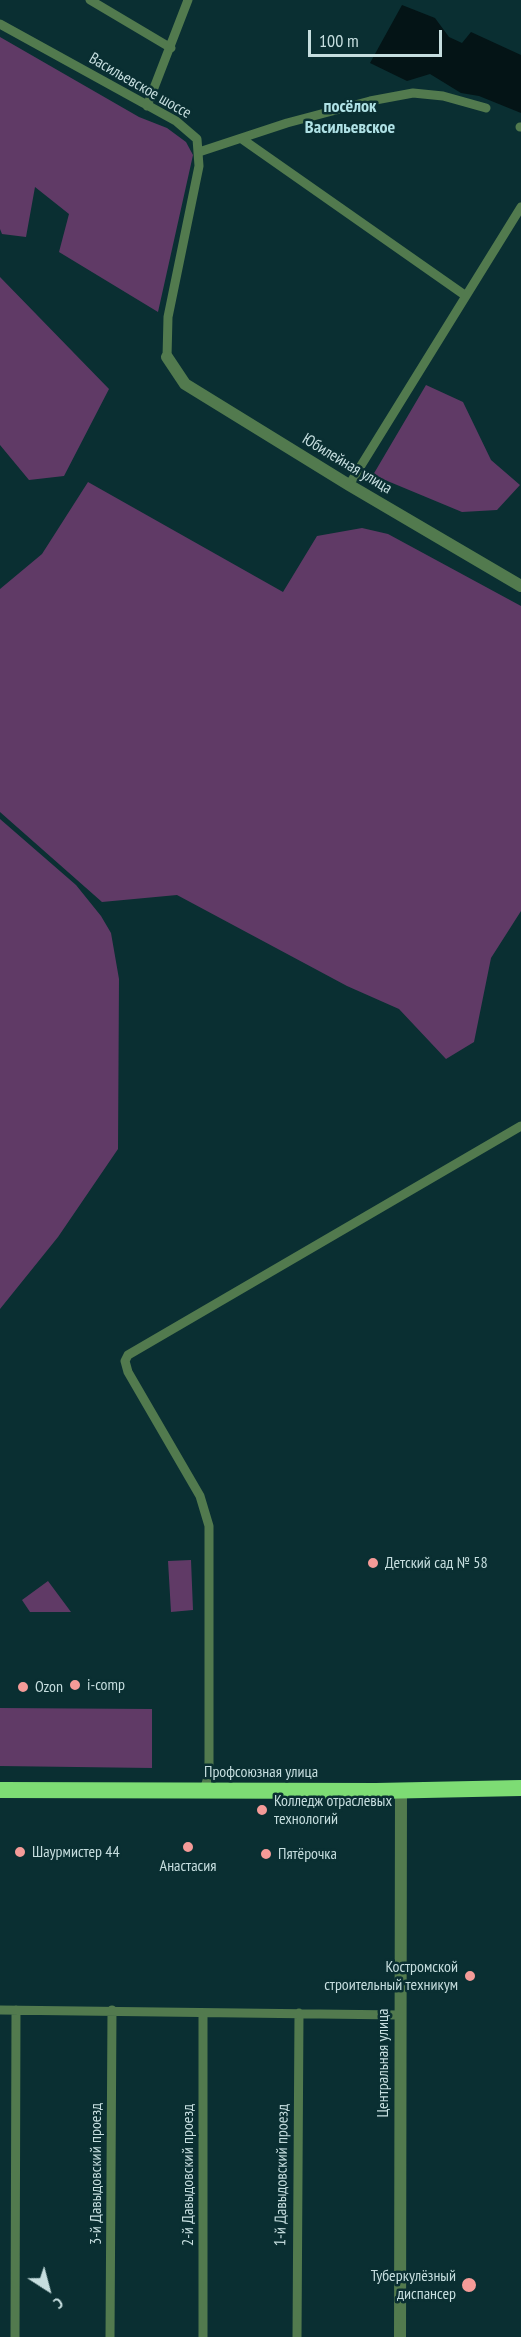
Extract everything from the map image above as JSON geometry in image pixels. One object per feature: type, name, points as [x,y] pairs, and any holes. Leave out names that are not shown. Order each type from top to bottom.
[{"type":"highway","name":"Профсоюзная улица","points":[[0,1790],[521,1788]]},
{"type":"street","points":[[90,0],[171,48]]},
{"type":"street","points":[[147,106],[188,0]]},
{"type":"street","name":"Васильевское шоссе","points":[[0,24],[187,129],[196,139],[199,152]]},
{"type":"street","points":[[167,357],[168,317],[200,166],[199,152],[287,123],[370,101],[413,93],[444,96],[486,108]]},
{"type":"street","points":[[242,139],[466,296]]},
{"type":"street","points":[[349,484],[521,207]]},
{"type":"street","name":"Юбилейная улица","points":[[167,357],[185,384],[521,586]]},
{"type":"street","points":[[204,1790],[209,1774],[209,1526],[200,1496],[128,1372],[125,1361],[128,1354],[521,1126]]},
{"type":"street","name":"Центральная улица","points":[[400,2337],[401,1790]]},
{"type":"street","points":[[0,2010],[400,2015]]},
{"type":"street","points":[[15,2337],[16,2010]]},
{"type":"street","name":"3-й Давыдовский проезд","points":[[110,2337],[112,2010]]},
{"type":"street","name":"2-й Давыдовский проезд","points":[[203,2013],[203,2337]]},
{"type":"street","name":"1-й Давыдовский проезд","points":[[297,2337],[299,2013]]},
{"type":"shaded area","points":[[402,5],[435,18],[449,37],[462,43],[471,32],[521,55],[521,113],[479,96],[461,93],[430,74],[407,81],[370,63]]},
{"type":"shaded area","points":[[0,37],[139,117],[167,128],[186,142],[193,155],[158,312],[59,252],[69,214],[35,187],[26,237],[2,234],[0,229]]},
{"type":"shaded area","points":[[0,277],[109,389],[64,476],[29,480],[0,445]]},
{"type":"shaded area","points":[[426,385],[463,402],[491,460],[520,485],[497,510],[462,512],[373,475]]},
{"type":"shaded area","points":[[88,482],[283,592],[317,536],[362,528],[388,534],[521,606],[521,911],[491,958],[474,1042],[446,1059],[399,1009],[347,986],[177,895],[102,902],[0,812],[0,589],[42,554]]},
{"type":"shaded area","points":[[0,819],[76,885],[101,916],[111,933],[119,979],[118,1149],[58,1237],[0,1309]]},
{"type":"shaded area","points":[[191,1560],[193,1610],[171,1612],[168,1561]]},
{"type":"shaded area","points":[[48,1581],[71,1612],[30,1612],[22,1600]]},
{"type":"shaded area","points":[[0,1708],[152,1709],[152,1768],[0,1766]]},
{"type":"place","name":"Детский сад № 58","points":[[373,1563]]},
{"type":"place","name":"i-comp","points":[[75,1685]]},
{"type":"place","name":"Ozon","points":[[23,1687]]},
{"type":"place","name":"Колледж отраслевых технологий","points":[[262,1810]]},
{"type":"place","name":"Анастасия","points":[[188,1847]]},
{"type":"place","name":"Шаурмистер 44","points":[[20,1852]]},
{"type":"place","name":"Пятёрочка","points":[[266,1854]]},
{"type":"place","name":"Костромской строительный техникум","points":[[470,1976]]},
{"type":"place","name":"Туберкулёзный диспансер","points":[[469,2285]]},
{"type":"district","name":"посёлок Васильевское","points":[[350,117]]}]
